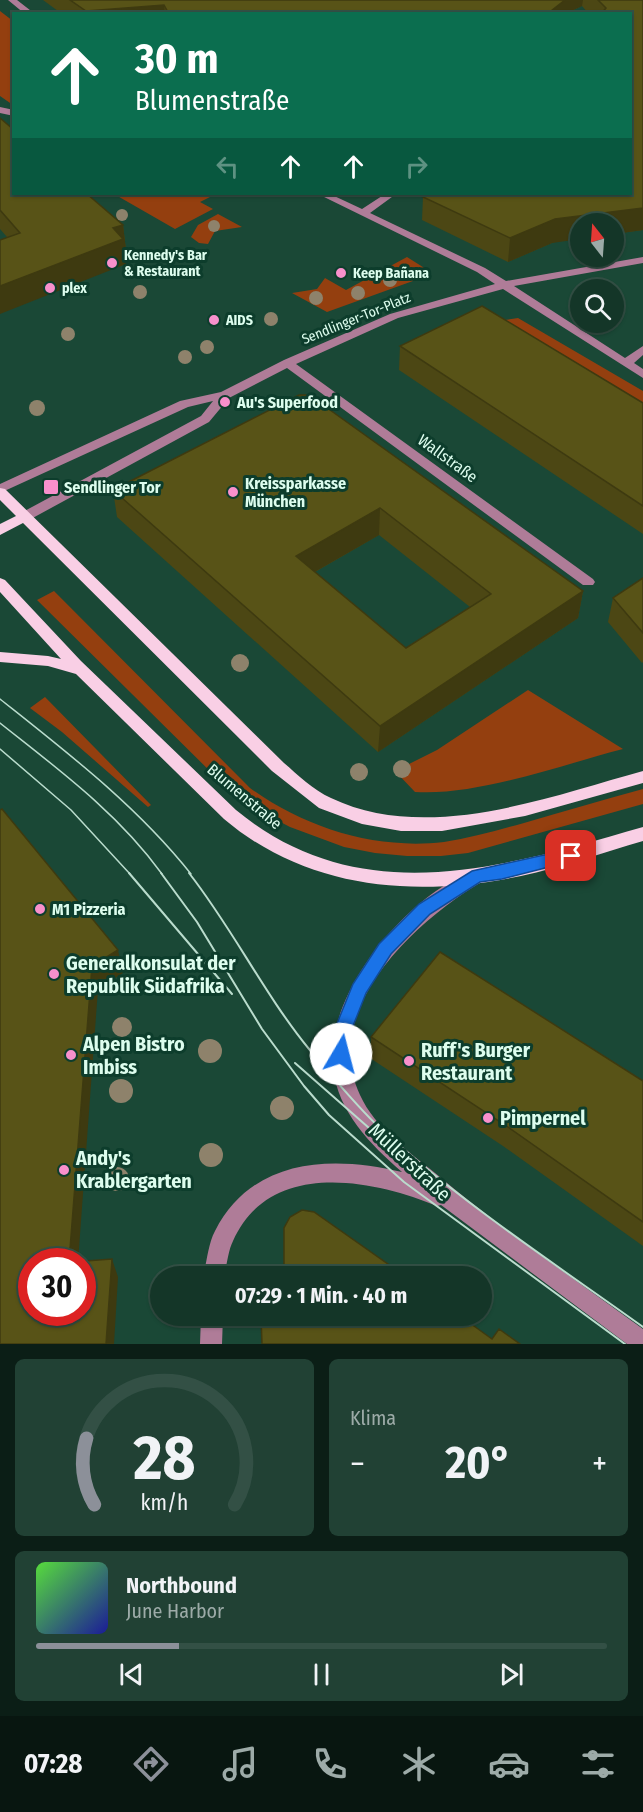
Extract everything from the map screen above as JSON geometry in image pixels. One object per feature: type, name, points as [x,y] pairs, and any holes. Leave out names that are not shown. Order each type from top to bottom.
[{"type":"main road","points":[[0,491],[278,767],[309,793],[328,804],[389,823],[424,825],[472,820],[643,777]]},
{"type":"main road","points":[[0,531],[24,517]]},
{"type":"main road","name":"Blumenstraße","points":[[0,583],[81,670],[220,804],[255,834],[285,852],[307,861],[362,874],[417,880],[477,876],[536,865],[643,834]]},
{"type":"main road","points":[[0,657],[48,661],[81,670]]},
{"type":"street","points":[[12,0],[28,12]]},
{"type":"street","points":[[325,195],[430,243],[504,285],[643,374]]},
{"type":"street","points":[[363,213],[390,195]]},
{"type":"street","name":"Sendlinger-Tor-Platz","points":[[0,491],[184,404],[225,395],[288,363],[394,316],[504,285],[643,260]]},
{"type":"street","points":[[626,363],[643,349]]},
{"type":"street","name":"Wallstraße","points":[[288,363],[588,582]]},
{"type":"street","name":"Sendlinger-Tor-Platz","points":[[24,517],[205,419],[225,395]]},
{"type":"street","name":"Müllerstraße","points":[[477,876],[424,909],[385,949],[352,1005],[343,1032],[341,1054],[345,1081],[353,1102],[362,1116],[389,1148],[460,1209],[643,1342]]},
{"type":"street","points":[[216,1266],[219,1244],[232,1219],[274,1184],[296,1175],[353,1172],[389,1177],[421,1188],[460,1209]]},
{"type":"street","points":[[211,1344],[212,1326]]},
{"type":"shaded area","points":[[0,11],[12,20],[12,104],[0,96]]},
{"type":"shaded area","points":[[116,195],[214,195],[200,202],[213,209],[175,229]]},
{"type":"shaded area","points":[[218,214],[242,227],[215,231],[208,244],[199,243],[191,237],[198,225]]},
{"type":"shaded area","points":[[407,257],[426,269],[424,277],[327,312],[292,293],[317,289],[325,278],[346,290]]},
{"type":"shaded area","points":[[518,318],[643,391],[643,430],[492,322]]},
{"type":"shaded area","points":[[54,591],[250,788],[271,802],[317,825],[367,839],[418,844],[444,842],[494,831],[643,789],[643,804],[468,853],[407,856],[344,847],[290,827],[267,815],[227,788],[37,600]]},
{"type":"shaded area","points":[[528,690],[623,749],[519,778],[439,792],[415,792],[395,771],[437,750]]},
{"type":"shaded area","points":[[45,697],[151,805],[148,807],[62,732],[30,708]]},
{"type":"building","points":[[70,0],[565,0],[550,12],[168,12],[164,5],[86,11]]},
{"type":"building","points":[[598,0],[643,0],[643,208],[603,213],[570,213],[570,217],[555,219],[510,238],[423,197],[427,195],[632,195],[632,12],[603,12],[606,8]]},
{"type":"building","points":[[0,118],[12,128],[12,195],[88,195],[123,225],[113,228],[123,239],[0,286],[0,240],[20,233],[0,210]]},
{"type":"building","points":[[482,306],[643,403],[643,506],[400,346]]},
{"type":"building","points":[[299,395],[309,395],[583,591],[380,726],[113,490]],"holes":[[[380,508],[491,594],[406,648],[296,556]]]},
{"type":"building","points":[[643,578],[643,633],[613,598]]},
{"type":"building","points":[[2,809],[118,950],[92,966],[70,1248],[18,1248],[18,1326],[96,1326],[96,1260],[112,1259],[106,1344],[0,1344],[0,810]]},
{"type":"building","points":[[440,952],[643,1081],[643,1222],[508,1127],[371,1037]]},
{"type":"building","points":[[302,1210],[314,1212],[391,1266],[284,1266],[284,1228],[290,1217]]},
{"type":"building","points":[[261,1326],[474,1326],[492,1339],[499,1329],[520,1344],[262,1344]]},
{"type":"tram line","points":[[0,699],[101,781],[148,826],[191,874]]},
{"type":"tram line","points":[[0,723],[107,812],[145,852],[162,874]]},
{"type":"tram line","points":[[0,749],[71,810],[130,874]]},
{"type":"tram line","points":[[129,873],[232,994]]},
{"type":"tram line","points":[[161,873],[197,922],[262,1029],[304,1086],[329,1115],[404,1182],[625,1344]]},
{"type":"tram line","points":[[189,873],[293,1028],[372,1121],[444,1183],[643,1327]]},
{"type":"tram line","points":[[295,1063],[385,1142]]},
{"type":"place","name":"Kennedy's Bar & Restaurant","points":[[112,263]]},
{"type":"place","name":"Keep Bañana","points":[[341,273]]},
{"type":"place","name":"plex","points":[[50,288]]},
{"type":"place","name":"AIDS","points":[[214,320]]},
{"type":"place","name":"Au's Superfood","points":[[225,402]]},
{"type":"place","name":"Sendlinger Tor","points":[[51,487]]},
{"type":"place","name":"Kreissparkasse München","points":[[233,492]]},
{"type":"place","name":"M1 Pizzeria","points":[[40,909]]},
{"type":"place","name":"Generalkonsulat der Republik Südafrika","points":[[54,974]]},
{"type":"place","name":"Alpen Bistro Imbiss","points":[[71,1055]]},
{"type":"place","name":"Ruff's Burger Restaurant","points":[[409,1061]]},
{"type":"place","name":"Pimpernel","points":[[488,1118]]},
{"type":"place","name":"Andy's Krablergarten","points":[[64,1170]]},
{"type":"route","points":[[341,1054],[345,1026],[359,990],[395,936],[424,909],[477,876],[502,873],[571,856]]}]
